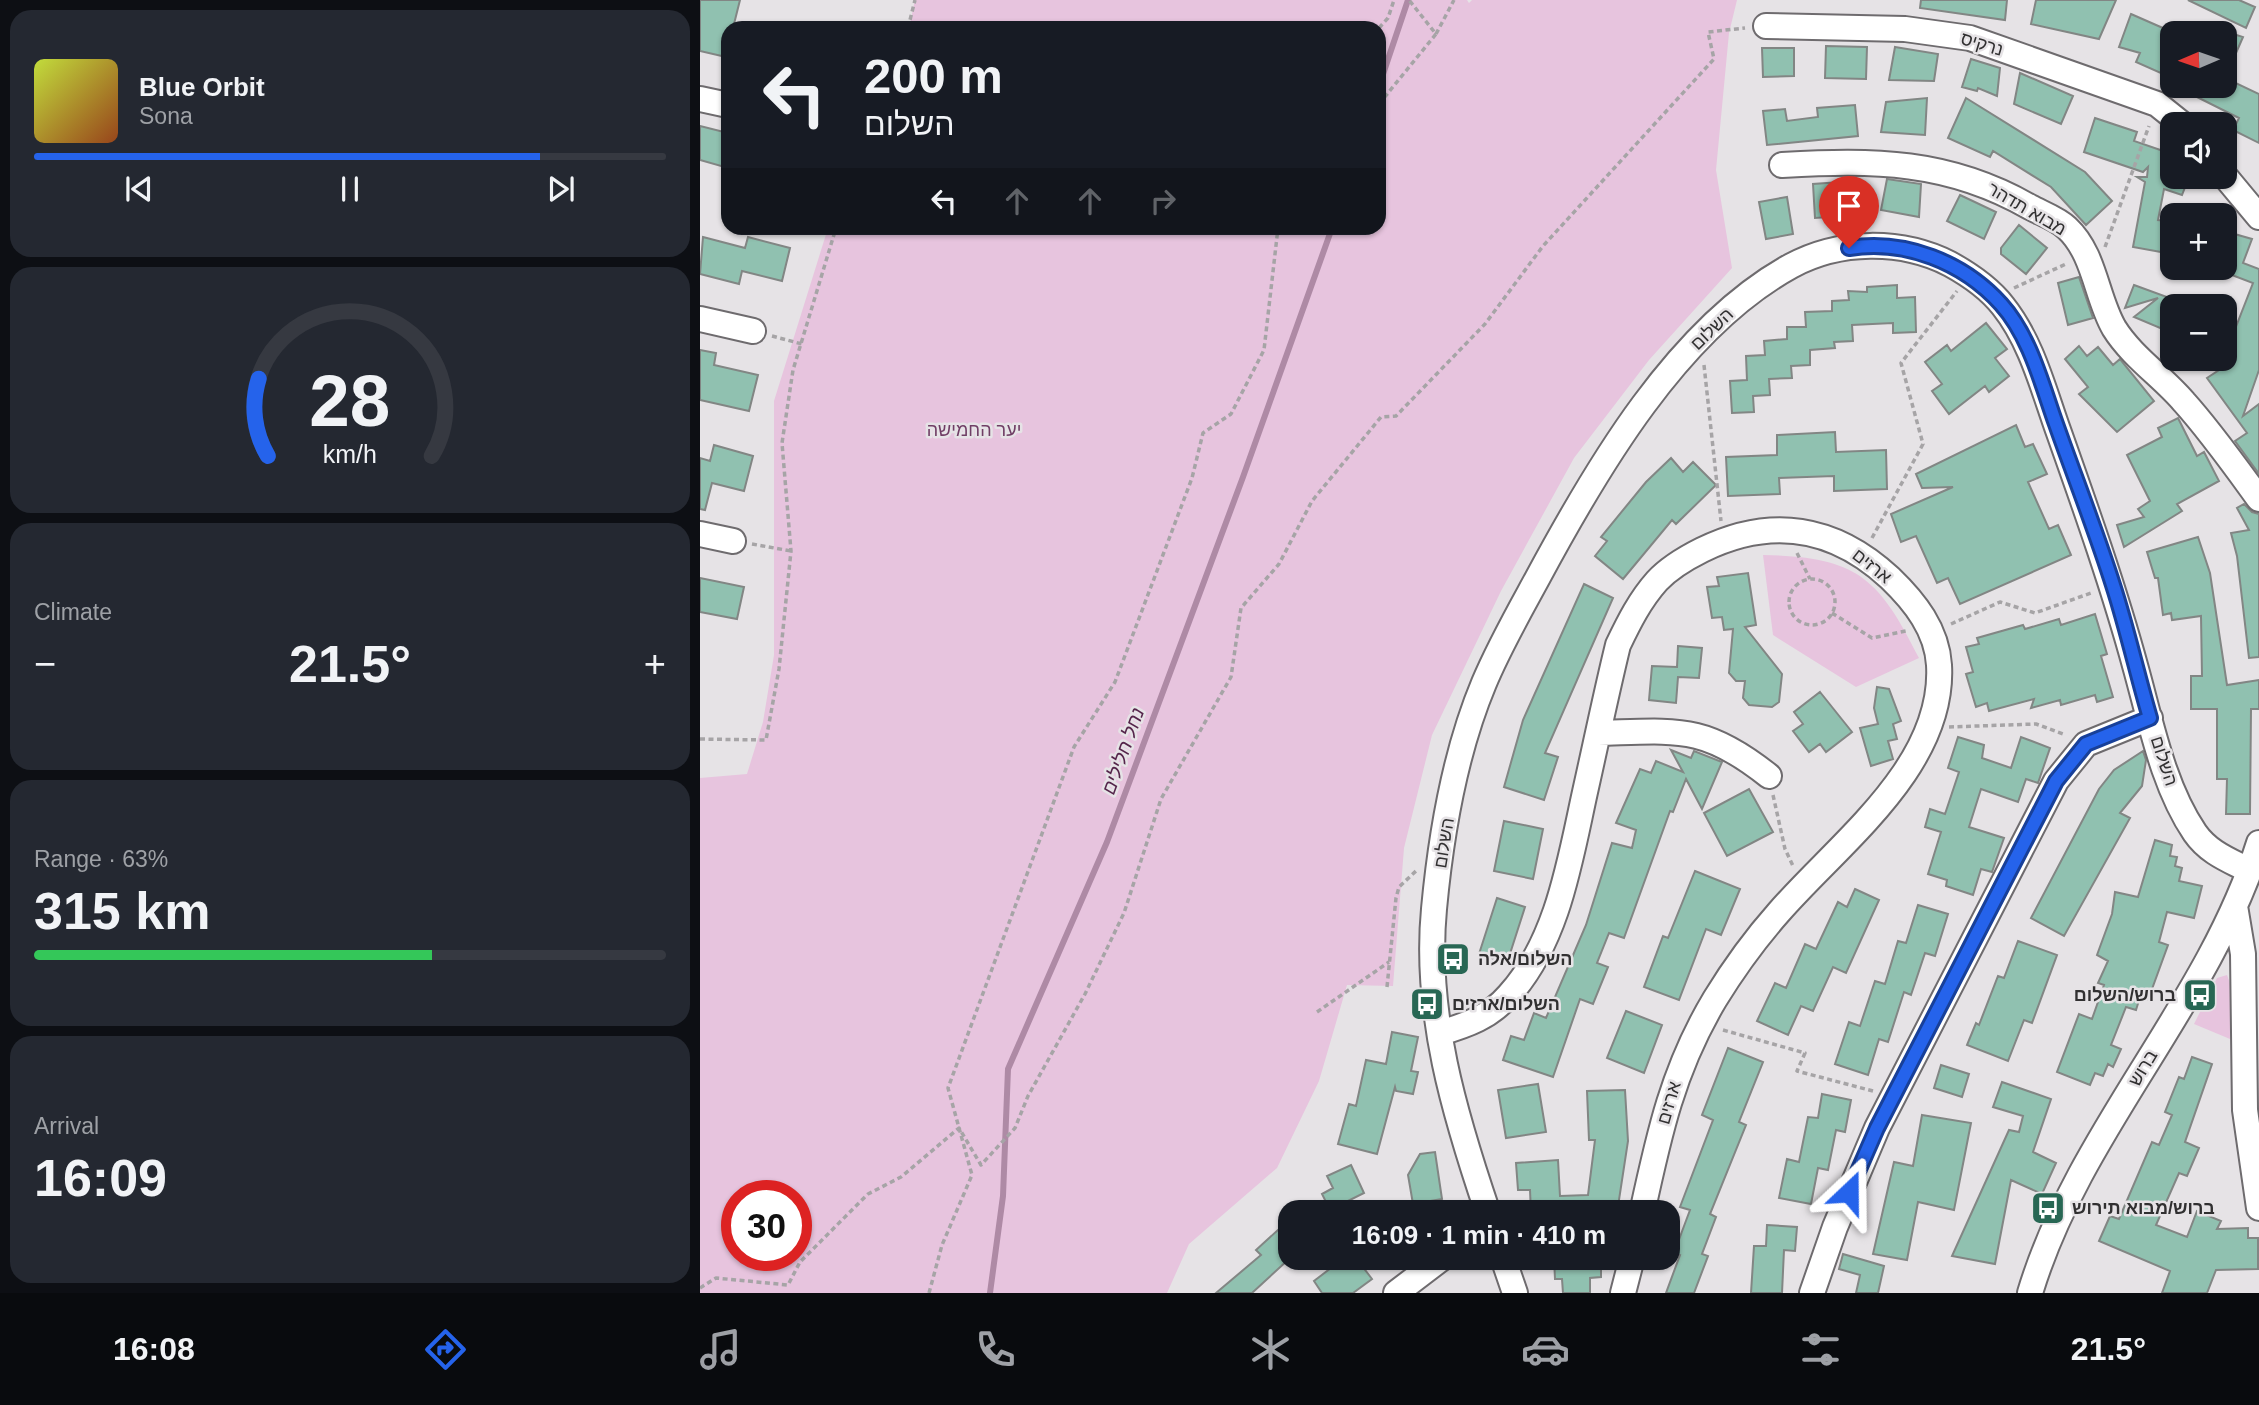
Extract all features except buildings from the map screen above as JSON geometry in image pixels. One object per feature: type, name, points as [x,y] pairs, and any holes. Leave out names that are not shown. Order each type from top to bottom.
[{"type":"street","name":"נרקיס","points":[[1766,26],[1905,29],[1970,38],[2157,104],[2167,112]]},
{"type":"street","points":[[700,99],[721,104]]},
{"type":"street","name":"מבוא תדהר","points":[[1782,165],[1850,161],[1902,163],[1950,173],[1998,189],[2067,227],[2090,265],[2113,327],[2130,348],[2184,401],[2259,499]]},
{"type":"street","points":[[2236,189],[2259,217]]},
{"type":"street","name":"השלום","points":[[1484,1200],[1444,1069],[1435,988],[1433,913],[1462,745],[1490,671],[1564,529],[1602,465],[1642,409],[1701,338],[1761,286],[1793,265],[1830,251],[1868,245],[1909,249],[1946,262],[1969,276],[2004,307],[2028,348],[2113,585],[2172,789],[2195,833],[2212,852],[2250,871]]},
{"type":"street","points":[[700,319],[753,331]]},
{"type":"street","name":"ארזים","points":[[1440,1033],[1474,1023],[1492,1012],[1517,985],[1537,954],[1562,890],[1618,645],[1634,611],[1658,579],[1686,558],[1723,541],[1779,528],[1811,532],[1862,555],[1899,587],[1930,629],[1939,663],[1939,697],[1930,727],[1915,760],[1892,790],[1749,947],[1701,1024],[1686,1049],[1671,1095],[1645,1200]]},
{"type":"street","points":[[700,534],[733,541]]},
{"type":"street","points":[[1812,1293],[1835,1227],[1894,1096],[2056,781],[2086,744],[2150,718]]},
{"type":"street","points":[[1598,733],[1675,731],[1713,739],[1739,752],[1769,776]]},
{"type":"street","name":"ברוש","points":[[2030,1293],[2080,1174],[2225,929],[2259,843]]},
{"type":"street","points":[[2235,906],[2244,954],[2251,1078],[2251,1165],[2259,1208]]},
{"type":"street","points":[[1396,1293],[1426,1270]]},
{"type":"street","points":[[1507,1270],[1515,1293]]},
{"type":"street","points":[[1623,1293],[1629,1270]]},
{"type":"path","points":[[910,21],[915,0]]},
{"type":"path","points":[[1385,21],[1394,0]]},
{"type":"path","points":[[1409,0],[1436,34]]},
{"type":"path","points":[[1386,95],[1436,34],[1454,0]]},
{"type":"path","points":[[959,1128],[981,1165],[1015,1128],[1028,1096],[1085,993],[1125,913],[1161,799],[1231,677],[1241,608],[1279,564],[1312,501],[1381,417],[1396,416],[1485,324],[1543,246],[1714,59],[1708,32],[1766,26]]},
{"type":"path","points":[[1994,297],[2090,265],[2157,104]]},
{"type":"path","points":[[700,739],[766,740],[779,669],[790,551],[782,443],[793,369],[834,235]]},
{"type":"path","points":[[929,1293],[942,1245],[972,1175],[948,1088],[1074,747],[1115,682],[1192,478],[1203,432],[1231,414],[1264,350],[1277,235]]},
{"type":"path","points":[[1862,555],[1923,444],[1901,363],[1969,276]]},
{"type":"path","points":[[753,331],[802,344]]},
{"type":"path","points":[[1701,338],[1723,541]]},
{"type":"path","points":[[733,541],[790,551]]},
{"type":"path","points":[[1803,581],[1821,581],[1832,591],[1832,613],[1819,623],[1804,623],[1792,612],[1792,592],[1803,581]]},
{"type":"path","points":[[1832,613],[1872,638],[1930,629],[2000,602],[2035,613],[2113,585]]},
{"type":"path","points":[[1930,727],[2036,724],[2086,744]]},
{"type":"path","points":[[1769,776],[1785,849],[1803,886]]},
{"type":"path","points":[[1387,987],[1392,923],[1399,887],[1418,869],[1440,868]]},
{"type":"path","points":[[1317,1012],[1388,962]]},
{"type":"path","points":[[1701,1024],[1805,1053],[1797,1071],[1894,1096]]},
{"type":"path","points":[[700,1287],[716,1278],[788,1285],[800,1262],[868,1194],[901,1177],[959,1128]]},
{"type":"green space","name":"יער החמישה","points":[[915,0],[1467,0],[1469,3],[1472,0],[1737,0],[1729,33],[1716,170],[1732,268],[1649,360],[1574,458],[1501,591],[1432,735],[1404,848],[1393,986],[1347,985],[1319,1081],[1277,1168],[1189,1244],[1167,1293],[700,1293],[700,778],[747,774],[763,722],[774,655],[774,401],[826,235],[1386,235],[1386,21],[910,21]]},
{"type":"green space","points":[[1763,555],[1821,560],[1860,576],[1890,608],[1919,658],[1856,687],[1773,635]]},
{"type":"green space","points":[[2227,975],[2230,983],[2230,1039],[2194,1024],[2217,978]]},
{"type":"waterway","name":"נחל חלילים","points":[[1386,65],[1408,0]]},
{"type":"waterway","name":"נחל חלילים","points":[[990,1293],[1003,1196],[1008,1069],[1107,842],[1329,235]]},
{"type":"place","name":"השלום/אלה","points":[[1453,959]]},
{"type":"place","name":"ברוש/השלום","points":[[2200,995]]},
{"type":"place","name":"השלום/ארזים","points":[[1427,1004]]},
{"type":"place","name":"ברוש/מבוא תירוש","points":[[2048,1208]]},
{"type":"route","points":[[1849,248],[1868,245],[1909,249],[1946,262],[1980,282],[2004,307],[2028,348],[2113,585],[2150,718],[2086,744],[2056,781],[1877,1128],[1849,1192]]}]
